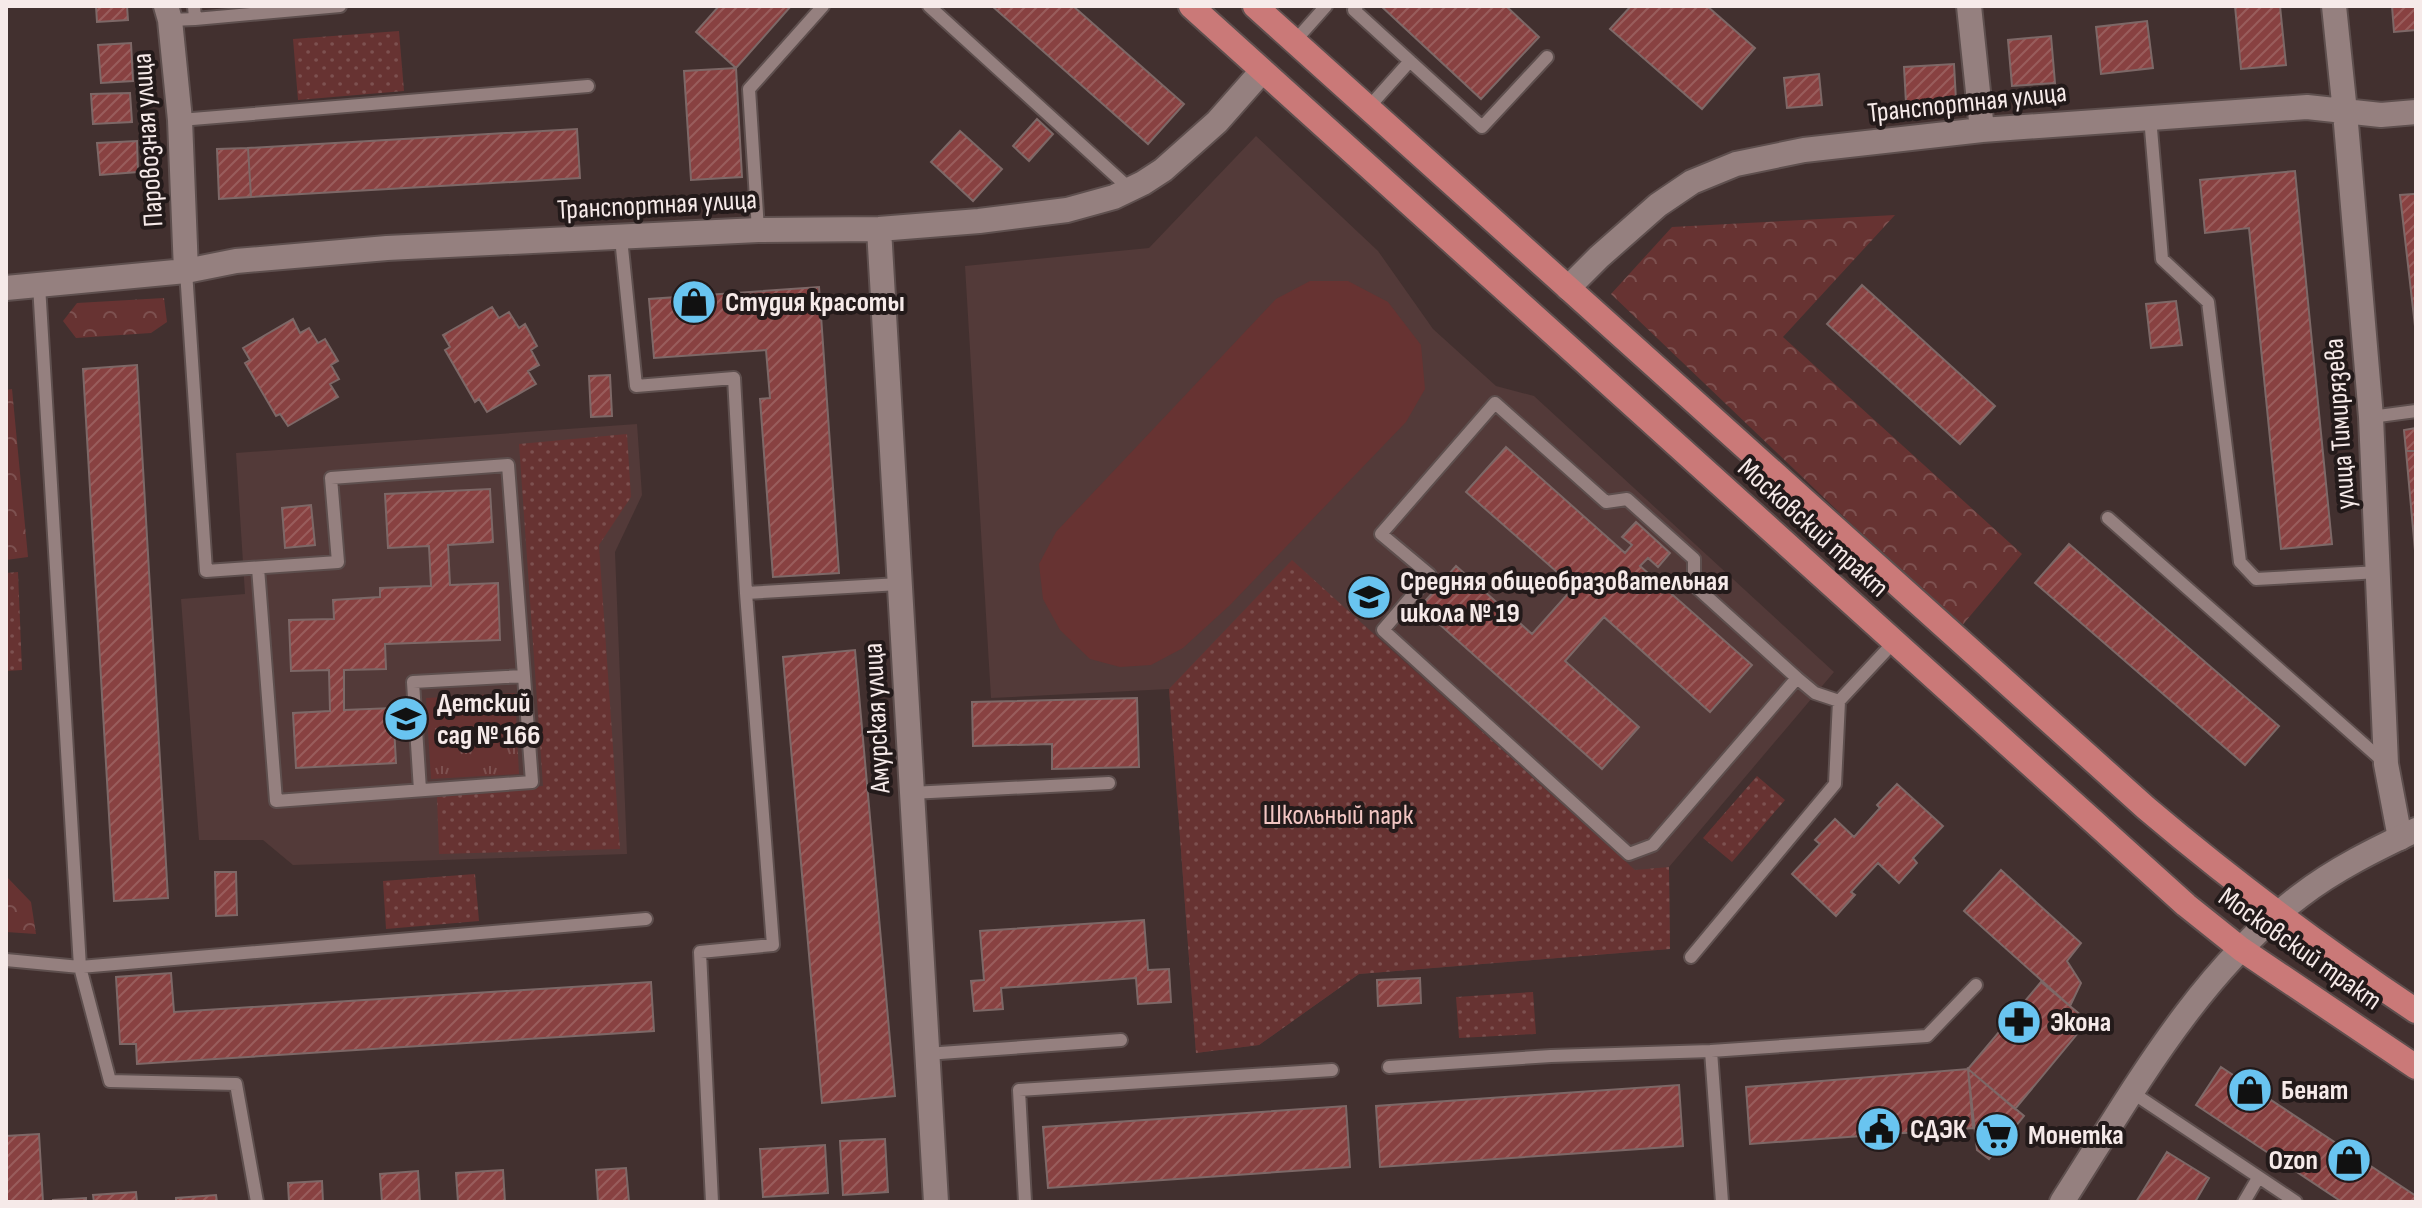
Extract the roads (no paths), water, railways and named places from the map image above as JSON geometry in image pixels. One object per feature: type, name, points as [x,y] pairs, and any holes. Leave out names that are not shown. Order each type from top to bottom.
[{"type":"main road","name":"Московский тракт","points":[[1191,6],[2186,905],[2241,949],[2416,1067]]},
{"type":"main road","name":"Московский тракт","points":[[1255,6],[2146,808],[2278,915],[2416,1011]]},
{"type":"street","points":[[1969,6],[1982,130]]},
{"type":"street","name":"улица Тимирязева","points":[[2334,6],[2371,417],[2386,764],[2408,834]]},
{"type":"street","name":"Паровозная улица","points":[[168,13],[180,120],[186,271]]},
{"type":"street","name":"Транспортная улица","points":[[6,288],[186,271],[236,261],[387,248],[758,230],[879,229],[1045,214],[1100,201],[1143,183],[1179,157],[1217,122],[1262,71]]},
{"type":"street","name":"Транспортная улица","points":[[1568,288],[1658,205],[1692,182],[1736,164],[1804,150],[1982,130],[2150,117],[2307,107],[2381,115],[2416,112]]},
{"type":"street","name":"Амурская улица","points":[[879,229],[936,1202]]},
{"type":"street","points":[[2062,1202],[2199,997],[2241,949],[2278,915],[2330,875],[2408,834]]},
{"type":"lane","points":[[168,13],[340,6]]},
{"type":"lane","points":[[758,230],[749,89],[823,6]]},
{"type":"lane","points":[[929,6],[1130,189]]},
{"type":"lane","points":[[1294,42],[1326,6]]},
{"type":"lane","points":[[1357,6],[1354,10],[1482,127],[1547,57]]},
{"type":"lane","points":[[1368,108],[1410,61]]},
{"type":"lane","points":[[180,120],[588,86]]},
{"type":"lane","points":[[2150,117],[2162,259],[2208,302],[2240,562],[2256,579],[2379,572]]},
{"type":"lane","points":[[621,238],[636,386],[734,378],[746,593],[773,945],[700,952],[712,1202]]},
{"type":"lane","points":[[186,271],[206,571],[338,562],[331,478],[508,465],[532,782],[276,801],[258,568]]},
{"type":"lane","points":[[39,285],[80,967],[110,1081],[236,1084],[257,1202]]},
{"type":"lane","points":[[1797,678],[1653,845],[1629,854],[1383,630],[1430,575],[1381,534],[1495,403],[1606,502],[1627,499],[1694,559],[1694,585],[1815,693],[1839,701]]},
{"type":"lane","points":[[2371,417],[2416,411]]},
{"type":"lane","points":[[2108,518],[2386,764]]},
{"type":"lane","points":[[746,593],[899,584]]},
{"type":"lane","points":[[1691,957],[1835,784],[1839,701],[1894,642]]},
{"type":"lane","points":[[420,790],[413,682],[524,676]]},
{"type":"lane","points":[[911,793],[1109,783]]},
{"type":"lane","points":[[6,960],[80,967],[646,919]]},
{"type":"lane","points":[[1389,1067],[1551,1056],[1711,1051],[1927,1036],[1976,985]]},
{"type":"lane","points":[[926,1054],[1121,1040]]},
{"type":"lane","points":[[1711,1051],[1722,1202]]},
{"type":"lane","points":[[1025,1202],[1019,1090],[1332,1070]]},
{"type":"lane","points":[[2133,1093],[2296,1202]]},
{"type":"lane","points":[[2244,1202],[2258,1178]]},
{"type":"place","name":"Студия красоты","points":[[694,302]]},
{"type":"place","name":"Средняя общеобразовательная школа № 19","points":[[1369,597]]},
{"type":"place","name":"Детский сад № 166","points":[[406,719]]},
{"type":"place","name":"Экона","points":[[2019,1022]]},
{"type":"place","name":"Бенат","points":[[2250,1090]]},
{"type":"place","name":"СДЭК","points":[[1879,1129]]},
{"type":"place","name":"Монетка","points":[[1997,1135]]},
{"type":"place","name":"Ozon","points":[[2349,1160]]},
{"type":"park label","name":"Школьный парк","points":[[1338,815]]}]
